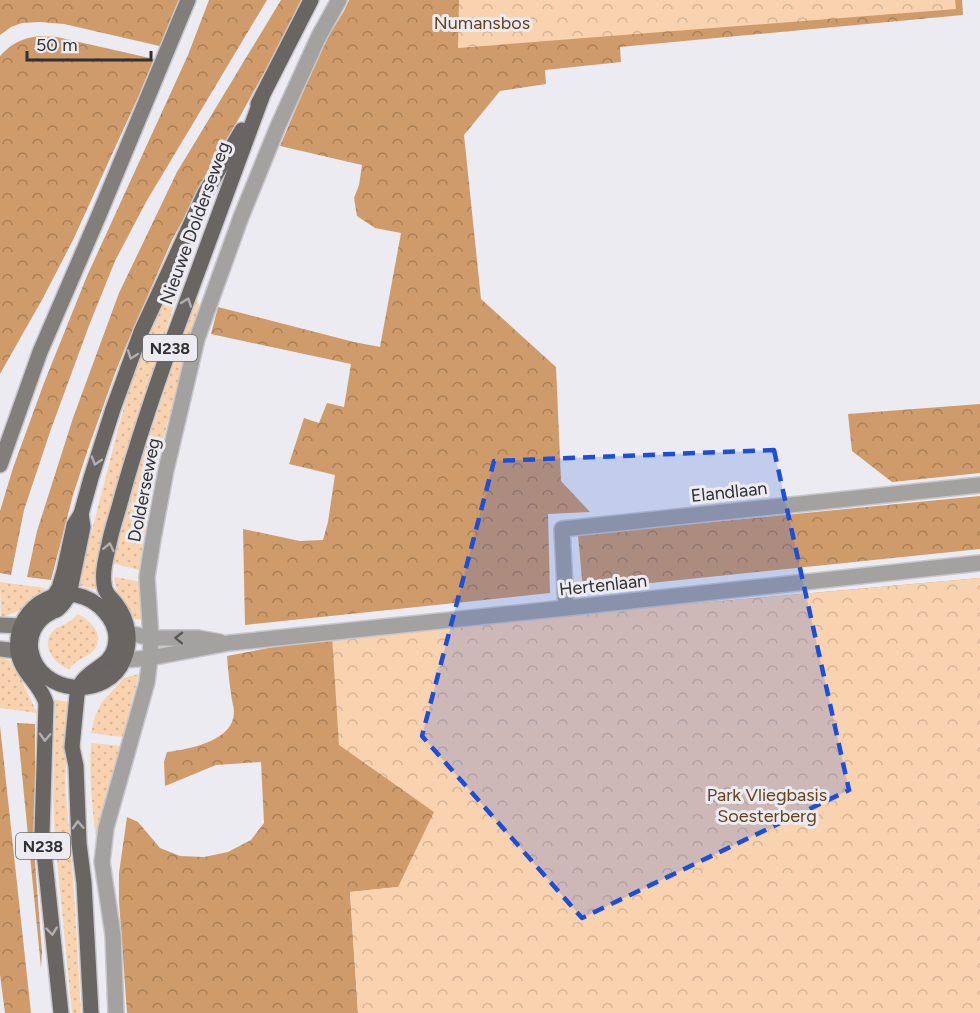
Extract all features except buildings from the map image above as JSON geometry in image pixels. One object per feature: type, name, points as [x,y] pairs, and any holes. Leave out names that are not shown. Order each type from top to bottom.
[{"type":"main road","points":[[0,465],[40,352],[188,0]]},
{"type":"main road","name":"Nieuwe Dolderseweg","points":[[62,595],[59,588],[74,525],[81,514],[112,409],[141,332],[206,193],[262,97],[311,0]]},
{"type":"main road","name":"Nieuwe Dolderseweg","points":[[122,633],[127,624],[122,613],[106,592],[104,579],[109,542],[145,418],[262,97]]},
{"type":"main road","points":[[0,625],[20,626],[36,606],[62,595],[83,597],[101,607],[128,642],[124,660],[116,672],[108,679],[85,688],[68,687],[50,679],[25,652],[0,649]]},
{"type":"main road","name":"N238","points":[[61,1013],[42,833],[46,703],[43,692],[33,683],[20,660],[38,623],[64,604],[62,595]]},
{"type":"main road","name":"N238","points":[[20,626],[18,636],[25,652]]},
{"type":"main road","points":[[85,688],[83,681],[108,661],[122,633]]},
{"type":"main road","name":"N238","points":[[85,688],[88,694],[82,748],[76,766],[91,1013]]},
{"type":"street","name":"Dolderseweg","points":[[116,1013],[113,935],[102,862],[106,828],[147,681],[151,638],[147,577],[166,470],[197,339],[241,217],[278,126],[319,36],[339,0]]},
{"type":"street","name":"Elandlaan","points":[[566,608],[562,529],[980,485]]},
{"type":"street","name":"Hertenlaan","points":[[124,660],[150,658],[229,643],[980,563]]},
{"type":"street","name":"Hertenlaan","points":[[122,633],[151,638],[198,638],[229,643]]},
{"type":"highlighted area","points":[[774,450],[849,790],[582,918],[422,736],[494,461]]},
{"type":"green space","points":[[0,0],[180,0],[164,47],[64,24],[40,22],[22,23],[0,35]]},
{"type":"green space","points":[[209,0],[267,0],[146,202],[115,261],[51,429],[24,510],[11,575],[0,573],[0,511],[44,383],[87,276],[188,55]]},
{"type":"green space","points":[[281,0],[304,0],[172,240],[115,373],[73,495],[51,580],[27,577],[37,531],[73,418],[119,293],[177,172]]},
{"type":"green space","points":[[349,0],[962,0],[963,15],[620,47],[621,62],[545,70],[546,84],[500,91],[464,135],[481,299],[556,367],[561,481],[590,512],[548,514],[550,593],[245,625],[243,529],[300,541],[323,540],[335,475],[289,464],[304,418],[319,423],[327,403],[344,407],[351,364],[211,334],[218,307],[380,347],[401,233],[375,228],[357,216],[354,198],[362,165],[280,146],[323,45]]},
{"type":"green space","name":"Numansbos","points":[[459,0],[955,0],[956,9],[458,48]]},
{"type":"green space","points":[[38,36],[57,37],[154,59],[73,240],[0,374],[0,56],[17,42]]},
{"type":"green space","points":[[189,257],[133,435],[101,552],[98,590],[78,585],[140,355],[161,304]]},
{"type":"green space","points":[[196,296],[199,305],[153,477],[139,570],[112,563],[138,471]]},
{"type":"green space","points":[[980,404],[980,473],[892,482],[852,451],[848,414]]},
{"type":"green space","points":[[980,496],[980,549],[583,590],[578,535]]},
{"type":"green space","points":[[114,577],[142,582],[142,619],[130,616],[126,611],[119,597]]},
{"type":"green space","points":[[980,578],[398,887],[350,892],[358,1013],[127,1013],[119,873],[127,817],[138,822],[160,848],[180,856],[204,857],[228,852],[251,840],[264,823],[261,762],[216,765],[165,786],[164,762],[167,752],[209,742],[219,737],[232,722],[234,710],[227,656],[332,636]]},
{"type":"green space","name":"Park Vliegbasis Soesterberg","points":[[980,578],[980,1013],[358,1013],[350,892],[398,887],[434,812],[339,745],[332,636]]},
{"type":"green space","points":[[0,582],[45,588],[25,608],[1,618]]},
{"type":"green space","points":[[78,614],[93,625],[98,641],[92,652],[69,669],[58,663],[50,653],[48,641],[54,630]]},
{"type":"green space","points":[[0,657],[8,660],[16,668],[37,713],[0,708]]},
{"type":"green space","points":[[139,674],[123,737],[91,733],[95,716],[102,702],[124,678]]},
{"type":"green space","points":[[55,700],[70,702],[65,784],[81,1013],[72,1013],[55,839],[53,798]]},
{"type":"green space","points":[[17,723],[35,724],[35,862],[42,953],[41,968]]},
{"type":"green space","points":[[0,726],[31,1013],[5,1013],[0,975]]},
{"type":"green space","points":[[91,743],[121,746],[96,839],[91,791]]}]
